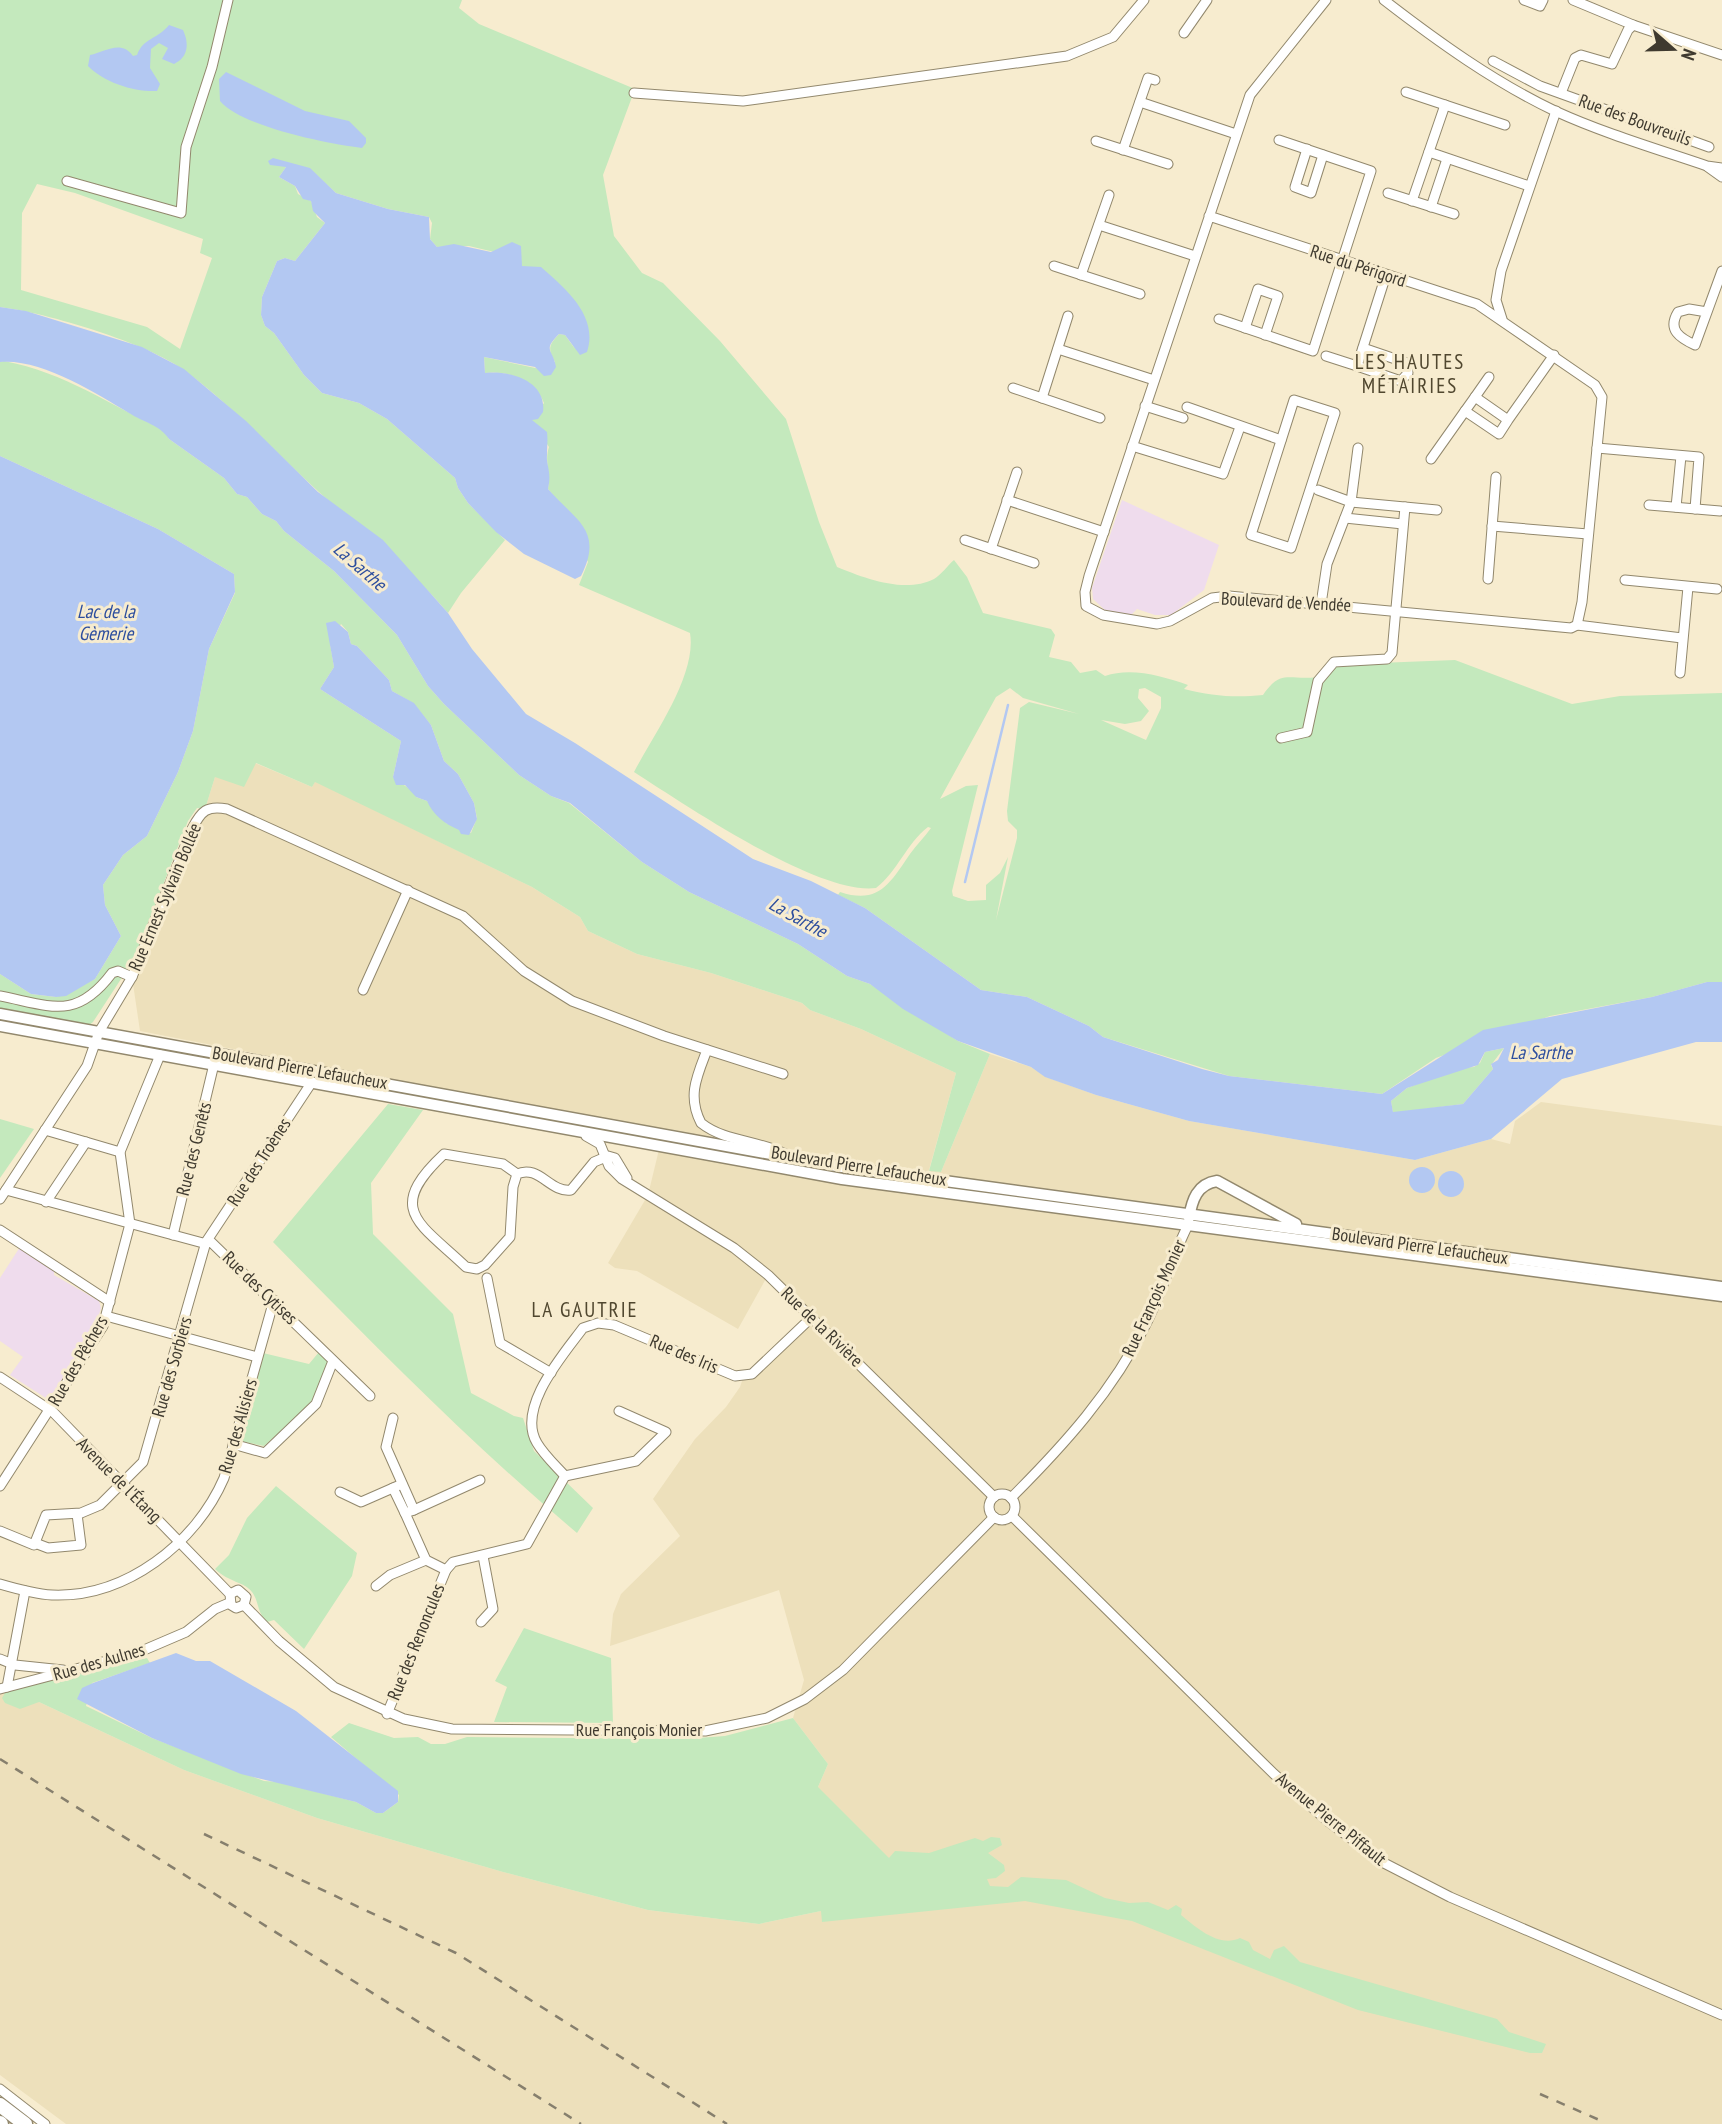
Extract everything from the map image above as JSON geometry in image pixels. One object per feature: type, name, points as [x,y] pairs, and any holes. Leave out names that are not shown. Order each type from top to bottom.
[{"type":"highway","points":[[5,2101],[25,2124]]},
{"type":"main road","name":"Boulevard Pierre Lefaucheux","points":[[0,1014],[842,1167],[1722,1296]]},
{"type":"main road","name":"Boulevard Pierre Lefaucheux","points":[[0,1026],[842,1178],[1315,1232],[1722,1287]]},
{"type":"main road","points":[[1189,1219],[1198,1190],[1206,1183],[1217,1181],[1286,1220],[1315,1232]]},
{"type":"street","points":[[67,181],[181,213],[187,147],[212,67],[228,0]]},
{"type":"street","points":[[634,93],[743,101],[1067,56],[1113,37],[1144,0]]},
{"type":"street","points":[[1184,33],[1207,0]]},
{"type":"street","name":"Boulevard de Vendée","points":[[1326,0],[1250,95],[1104,532],[1085,592],[1086,606],[1103,615],[1151,624],[1163,623],[1212,598],[1229,596],[1571,628],[1577,625],[1682,638]]},
{"type":"street","points":[[1384,0],[1424,31],[1509,86],[1556,111],[1707,166],[1722,168]]},
{"type":"street","points":[[1524,0],[1541,6],[1544,0]]},
{"type":"street","points":[[1573,0],[1633,25],[1722,55]]},
{"type":"street","points":[[1561,93],[1575,58],[1581,55],[1612,64],[1633,25]]},
{"type":"street","name":"Rue des Bouvreuils","points":[[1493,61],[1524,79],[1709,147]]},
{"type":"street","points":[[1124,150],[1148,78],[1155,80]]},
{"type":"street","points":[[1406,92],[1505,125]]},
{"type":"street","points":[[1140,102],[1237,134]]},
{"type":"street","points":[[1412,201],[1445,105]]},
{"type":"street","points":[[1556,111],[1497,287],[1497,310],[1504,321],[1595,385],[1600,392],[1597,448],[1577,625]]},
{"type":"street","points":[[1219,319],[1313,351],[1344,262],[1372,172],[1279,140]]},
{"type":"street","points":[[1096,141],[1168,164]]},
{"type":"street","points":[[1307,149],[1295,187],[1311,193],[1324,155]]},
{"type":"street","points":[[1429,152],[1529,186]]},
{"type":"street","points":[[1431,207],[1447,159]]},
{"type":"street","points":[[1707,166],[1722,177]]},
{"type":"street","points":[[1388,193],[1454,215]]},
{"type":"street","points":[[1081,275],[1108,195]]},
{"type":"street","name":"Rue du Périgord","points":[[1209,216],[1477,304],[1504,321]]},
{"type":"street","points":[[1098,225],[1195,256]]},
{"type":"street","points":[[1054,266],[1140,294]]},
{"type":"street","points":[[1707,312],[1678,312],[1673,320],[1675,331],[1680,338],[1695,345],[1722,271]]},
{"type":"street","points":[[1357,366],[1386,275]]},
{"type":"street","points":[[1245,328],[1258,289],[1278,296],[1265,335]]},
{"type":"street","points":[[1042,398],[1068,316]]},
{"type":"street","points":[[1058,348],[1154,380]]},
{"type":"street","points":[[1326,356],[1401,381],[1408,373],[1407,363],[1363,348]]},
{"type":"street","points":[[1465,411],[1499,434],[1554,355]]},
{"type":"street","points":[[1431,459],[1489,377]]},
{"type":"street","points":[[1013,388],[1100,418]]},
{"type":"street","points":[[1475,397],[1508,420]]},
{"type":"street","points":[[1294,400],[1335,413],[1291,548],[1251,535],[1282,440],[1294,400]]},
{"type":"street","points":[[1145,406],[1183,418]]},
{"type":"street","points":[[1187,407],[1282,440]]},
{"type":"street","points":[[1132,446],[1223,474],[1240,427]]},
{"type":"street","points":[[1321,604],[1327,564],[1351,502],[1358,448]]},
{"type":"street","points":[[1597,448],[1699,457],[1695,509]]},
{"type":"street","points":[[1676,507],[1681,456]]},
{"type":"street","points":[[991,549],[1017,472]]},
{"type":"street","points":[[1488,579],[1496,477]]},
{"type":"street","points":[[1318,490],[1351,502],[1437,510]]},
{"type":"street","points":[[1007,500],[1104,532]]},
{"type":"street","points":[[1649,505],[1720,511]]},
{"type":"street","points":[[1281,738],[1307,732],[1318,681],[1335,662],[1387,659],[1394,648],[1405,507]]},
{"type":"street","points":[[1345,518],[1403,524]]},
{"type":"street","points":[[1492,526],[1588,534]]},
{"type":"street","points":[[965,540],[1034,563]]},
{"type":"street","points":[[1625,580],[1717,589]]},
{"type":"street","points":[[1680,673],[1688,587]]},
{"type":"street","name":"Rue Ernest Sylvain Bollée","points":[[3,1194],[87,1066],[99,1032],[132,977],[192,829],[205,809],[213,806],[227,809],[463,916],[524,971],[572,1001],[707,1050],[783,1074]]},
{"type":"street","points":[[363,990],[408,890]]},
{"type":"street","points":[[0,996],[64,1007],[87,1000],[112,973],[118,971],[132,977]]},
{"type":"street","points":[[707,1050],[693,1087],[693,1101],[701,1123],[731,1138],[774,1148],[787,1155]]},
{"type":"street","points":[[130,1224],[120,1152],[160,1055]]},
{"type":"street","name":"Rue des Genêts","points":[[173,1235],[214,1064]]},
{"type":"street","name":"Rue des Troènes","points":[[206,1242],[312,1082]]},
{"type":"street","name":"Rue de la Rivière","points":[[548,1124],[563,1132],[596,1140],[605,1158],[615,1158],[630,1182],[733,1248],[768,1275],[994,1497]]},
{"type":"street","points":[[46,1130],[120,1152]]},
{"type":"street","points":[[47,1202],[86,1142]]},
{"type":"street","points":[[517,1174],[503,1164],[444,1154],[413,1195],[411,1208],[416,1219],[466,1267],[477,1269],[485,1265],[510,1237],[513,1187],[517,1174],[526,1170],[533,1171],[562,1191],[571,1190],[587,1168],[605,1158]]},
{"type":"street","name":"Rue des Cytises","points":[[3,1194],[211,1242],[274,1300],[370,1396]]},
{"type":"street","name":"Rue François Monier","points":[[1011,1498],[1071,1436],[1111,1384],[1145,1326],[1189,1219]]},
{"type":"street","name":"Rue des Pêchers","points":[[0,1486],[99,1334],[106,1317],[130,1224]]},
{"type":"street","points":[[0,1230],[110,1302]]},
{"type":"street","name":"Rue des Sorbiers","points":[[35,1544],[46,1515],[77,1514],[100,1505],[123,1485],[143,1462],[181,1337],[206,1242]]},
{"type":"street","points":[[487,1278],[500,1343],[551,1373]]},
{"type":"street","name":"Rue des Alisiers","points":[[0,1584],[51,1595],[96,1590],[144,1571],[179,1541],[212,1502],[223,1478],[274,1300]]},
{"type":"street","points":[[106,1317],[257,1357]]},
{"type":"street","name":"Rue des Iris","points":[[565,1476],[536,1442],[533,1408],[551,1373],[583,1328],[598,1322],[614,1325],[735,1376],[752,1374],[812,1317]]},
{"type":"street","points":[[233,1444],[265,1453],[316,1404],[334,1361]]},
{"type":"street","name":"Avenue de l'Étang","points":[[0,1377],[50,1410],[179,1541],[230,1598],[235,1590],[243,1592],[246,1600],[244,1605]]},
{"type":"street","points":[[565,1476],[636,1461],[666,1432],[618,1410]]},
{"type":"street","points":[[393,1418],[386,1447],[397,1486],[410,1511],[426,1560],[446,1570]]},
{"type":"street","name":"Rue des Renoncules","points":[[387,1714],[446,1570],[453,1562],[527,1544],[565,1476]]},
{"type":"street","points":[[410,1511],[480,1480]]},
{"type":"street","points":[[341,1492],[361,1502],[397,1486]]},
{"type":"street","points":[[1003,1494],[1011,1498],[1016,1508],[1012,1516],[1004,1520],[994,1517],[989,1508],[994,1497],[1003,1494]]},
{"type":"street","points":[[0,1531],[21,1542],[58,1548],[81,1545],[77,1514]]},
{"type":"street","name":"Avenue Pierre Piffault","points":[[1012,1516],[1275,1774],[1329,1822],[1384,1863],[1450,1897],[1722,2015]]},
{"type":"street","name":"Rue François Monier","points":[[244,1605],[314,1672],[334,1687],[387,1714],[452,1729],[705,1731],[767,1717],[805,1699],[843,1670],[994,1517]]},
{"type":"street","points":[[481,1622],[493,1609],[483,1556]]},
{"type":"street","points":[[376,1586],[390,1575],[426,1560]]},
{"type":"street","points":[[4,1688],[12,1664],[25,1591]]},
{"type":"street","points":[[230,1598],[236,1608],[244,1605]]},
{"type":"street","name":"Rue des Aulnes","points":[[4,1688],[137,1653],[186,1632],[230,1598]]},
{"type":"street","points":[[0,1659],[12,1664],[72,1671]]},
{"type":"street","points":[[0,2089],[5,2101],[45,2124]]},
{"type":"shaded area","points":[[1122,500],[1219,545],[1204,590],[1171,615],[1155,615],[1137,609],[1131,615],[1105,610],[1093,599],[1092,588]]},
{"type":"shaded area","points":[[255,763],[312,787],[315,781],[532,887],[580,917],[588,931],[637,954],[711,973],[802,1003],[810,1010],[861,1029],[956,1073],[929,1170],[941,1172],[990,1054],[1031,1067],[1046,1077],[1096,1095],[1189,1121],[1415,1160],[1491,1139],[1510,1144],[1515,1121],[1541,1102],[1722,1126],[1722,2124],[66,2124],[0,2075],[0,1689],[7,1687],[184,1770],[317,1818],[503,1872],[648,1910],[759,1924],[821,1911],[818,1787],[828,1764],[793,1718],[804,1680],[779,1590],[610,1646],[613,1614],[621,1594],[680,1536],[653,1499],[695,1439],[726,1407],[740,1387],[744,1375],[752,1374],[812,1317],[768,1275],[738,1329],[637,1271],[615,1268],[608,1263],[648,1195],[663,1133],[140,1031],[132,977],[205,809],[215,777]]},
{"type":"shaded area","points":[[20,1247],[54,1271],[54,1275],[99,1301],[101,1308],[94,1330],[49,1400],[10,1375],[23,1357],[0,1341],[0,1278]]},
{"type":"green space","points":[[0,0],[462,0],[459,8],[479,24],[635,89],[603,175],[614,236],[642,273],[663,283],[720,341],[786,419],[819,522],[837,567],[885,583],[910,585],[934,579],[954,560],[967,577],[983,613],[1051,629],[1055,635],[1049,657],[1071,662],[1080,673],[1096,670],[1105,676],[1125,672],[1147,674],[1188,685],[1184,689],[1214,695],[1263,695],[1281,678],[1317,677],[1327,665],[1455,660],[1572,704],[1620,696],[1722,693],[1722,982],[1707,982],[1652,997],[1550,1016],[1436,1058],[1382,1094],[1229,1076],[1103,1037],[1089,1026],[1027,997],[981,990],[865,908],[838,895],[840,892],[865,896],[882,889],[931,828],[928,827],[920,834],[876,888],[851,887],[821,878],[752,845],[634,772],[681,685],[687,667],[690,633],[579,585],[588,562],[559,502],[548,489],[549,447],[531,420],[544,403],[534,388],[520,378],[503,373],[485,373],[484,357],[540,369],[555,362],[550,348],[559,334],[565,335],[575,349],[528,268],[521,266],[520,258],[469,246],[437,247],[430,239],[432,223],[429,217],[388,209],[336,193],[309,168],[286,167],[279,177],[295,186],[298,194],[311,201],[317,217],[325,223],[295,261],[285,258],[277,261],[262,297],[261,315],[265,326],[274,333],[304,375],[322,393],[359,403],[387,419],[455,478],[468,503],[505,540],[448,613],[402,566],[185,371],[168,360],[123,340],[44,316],[0,307]],"holes":[[[37,184],[75,193],[203,239],[200,253],[212,258],[180,349],[147,327],[21,290],[22,213]],[[1010,688],[1023,698],[1079,714],[1029,702],[1020,708],[1007,811],[1008,821],[1017,830],[1017,838],[996,920],[1008,857],[1000,873],[986,885],[986,900],[968,901],[953,896],[952,891],[978,785],[966,786],[940,799],[996,697]],[[1145,688],[1161,697],[1161,708],[1146,740],[1101,720],[1125,724],[1141,721],[1149,711],[1138,698],[1139,689]]]},
{"type":"green space","points":[[0,362],[26,366],[67,381],[164,430],[169,439],[224,478],[237,494],[247,497],[262,514],[276,521],[284,531],[334,571],[397,635],[428,686],[444,704],[519,775],[551,796],[569,803],[642,862],[689,892],[798,944],[847,976],[870,984],[958,1041],[990,1054],[941,1172],[929,1171],[956,1073],[861,1029],[810,1010],[802,1003],[711,973],[637,954],[588,931],[580,917],[532,887],[315,782],[312,787],[256,763],[244,787],[215,777],[205,809],[197,808],[188,821],[134,959],[93,1022],[87,1027],[0,1010],[0,974],[31,994],[56,997],[95,979],[121,936],[105,905],[103,885],[123,855],[147,836],[178,772],[193,731],[209,649],[235,593],[234,574],[158,529],[0,456]],"holes":[[[341,624],[348,632],[351,644],[357,646],[389,680],[392,691],[413,703],[431,725],[444,761],[458,774],[474,803],[477,818],[471,833],[446,823],[427,801],[416,797],[415,793],[393,777],[401,741],[320,689],[334,667],[330,644]]]},
{"type":"green space","points":[[1504,1048],[1491,1065],[1493,1069],[1463,1104],[1393,1113],[1391,1101],[1407,1088],[1460,1068],[1474,1067],[1480,1063],[1485,1052]]},
{"type":"green space","points":[[388,1104],[423,1110],[371,1183],[373,1234],[453,1314],[471,1393],[523,1418],[534,1451],[593,1508],[577,1533],[460,1428],[273,1242]]},
{"type":"green space","points":[[0,1119],[34,1129],[0,1178]]},
{"type":"green space","points":[[319,1352],[328,1362],[311,1404],[264,1446],[240,1441],[263,1353],[309,1364]]},
{"type":"green space","points":[[276,1486],[357,1553],[352,1576],[304,1649],[274,1620],[267,1622],[249,1589],[215,1569],[229,1555],[247,1518]]},
{"type":"green space","points":[[524,1628],[611,1658],[613,1723],[494,1722],[507,1687],[495,1681]]},
{"type":"green space","points":[[147,1658],[150,1663],[92,1683],[86,1706],[152,1738],[264,1781],[279,1782],[356,1802],[376,1813],[383,1813],[398,1802],[399,1795],[331,1737],[349,1723],[394,1738],[418,1737],[431,1744],[445,1744],[467,1737],[684,1739],[725,1736],[793,1718],[828,1764],[818,1787],[889,1858],[895,1851],[929,1853],[975,1838],[983,1841],[991,1837],[1000,1838],[1002,1845],[988,1853],[1004,1865],[1005,1871],[996,1878],[987,1879],[990,1886],[1008,1887],[1021,1877],[1066,1880],[1105,1898],[1129,1903],[1148,1902],[1168,1910],[1176,1905],[1182,1909],[1181,1915],[1216,1939],[1240,1938],[1249,1942],[1253,1950],[1270,1959],[1274,1950],[1284,1946],[1300,1962],[1497,2019],[1509,2032],[1546,2044],[1542,2053],[1530,2053],[1358,2010],[1132,1921],[1025,1901],[822,1922],[821,1911],[759,1924],[648,1910],[503,1872],[317,1818],[184,1770],[39,1702],[20,1709],[5,1703],[2,1698],[5,1693],[20,1688]]},
{"type":"water","points":[[169,25],[183,30],[186,49],[183,58],[174,64],[162,59],[168,48],[159,43],[151,49],[150,68],[160,84],[157,91],[120,85],[88,66],[90,55],[113,48],[123,48],[133,56],[137,55],[143,45]]},
{"type":"water","points":[[226,72],[305,111],[349,121],[366,138],[366,143],[362,148],[329,143],[287,133],[247,119],[220,101],[219,79]]},
{"type":"water","points":[[273,158],[310,168],[336,193],[388,209],[429,217],[430,239],[437,247],[454,244],[491,252],[512,242],[521,246],[522,266],[541,267],[578,304],[588,326],[587,352],[580,355],[565,335],[559,334],[550,347],[556,367],[551,375],[544,376],[535,367],[484,357],[485,373],[505,373],[525,380],[539,392],[543,401],[543,412],[538,419],[532,420],[547,432],[548,489],[577,518],[588,537],[587,560],[581,576],[575,579],[524,554],[496,532],[468,503],[455,478],[387,419],[359,403],[322,393],[304,375],[274,333],[265,326],[261,315],[262,297],[277,261],[285,258],[295,261],[325,223],[313,211],[311,201],[303,199],[295,186],[279,177],[286,167],[270,165],[268,161]]},
{"type":"water","name":"La Sarthe","points":[[0,307],[26,311],[142,347],[184,369],[246,421],[318,492],[383,540],[448,613],[472,649],[526,714],[753,859],[811,881],[865,908],[981,990],[1027,997],[1089,1026],[1103,1037],[1202,1069],[1229,1076],[1382,1094],[1483,1030],[1652,997],[1707,982],[1722,982],[1722,1042],[1696,1042],[1562,1079],[1491,1139],[1415,1160],[1189,1121],[1096,1095],[1045,1077],[1031,1067],[958,1041],[903,1009],[870,984],[847,976],[798,944],[689,892],[642,862],[570,803],[551,796],[519,775],[444,704],[428,686],[397,635],[334,571],[284,531],[276,521],[262,514],[247,497],[237,494],[224,478],[156,427],[84,387],[32,365],[0,362]],"holes":[[[1504,1048],[1498,1060],[1491,1064],[1493,1069],[1463,1104],[1393,1112],[1391,1101],[1407,1088],[1478,1065],[1485,1052]]]},
{"type":"water","name":"Lac de la Gèmerie","points":[[0,456],[158,529],[234,574],[235,592],[209,649],[193,731],[178,772],[147,836],[123,855],[103,885],[105,905],[121,936],[95,979],[66,996],[31,994],[0,974]]},
{"type":"water","points":[[335,621],[348,632],[351,644],[357,646],[389,680],[392,691],[414,703],[431,725],[444,761],[458,774],[474,803],[477,819],[469,835],[461,834],[459,830],[444,822],[427,801],[416,797],[405,785],[396,785],[393,777],[401,741],[320,689],[334,667],[326,623]]},
{"type":"water","points":[[1422,1167],[1431,1171],[1435,1180],[1431,1189],[1422,1193],[1413,1189],[1409,1180],[1413,1171]]},
{"type":"water","points":[[1451,1171],[1460,1175],[1464,1184],[1460,1193],[1451,1197],[1442,1193],[1438,1184],[1442,1175]]},
{"type":"water","points":[[176,1653],[196,1661],[210,1661],[296,1711],[398,1791],[398,1802],[383,1813],[376,1813],[356,1802],[241,1774],[152,1738],[77,1699],[82,1688]]},
{"type":"waterway","points":[[965,882],[1008,705]]},
{"type":"railway","points":[[0,1759],[581,2124]]},
{"type":"railway","points":[[204,1834],[456,1953],[727,2124]]},
{"type":"railway","points":[[1540,2094],[1604,2122]]},
{"type":"district","name":"LES HAUTES MÉTAIRIES","points":[[1410,374]]},
{"type":"district","name":"LA GAUTRIE","points":[[585,1310]]}]
